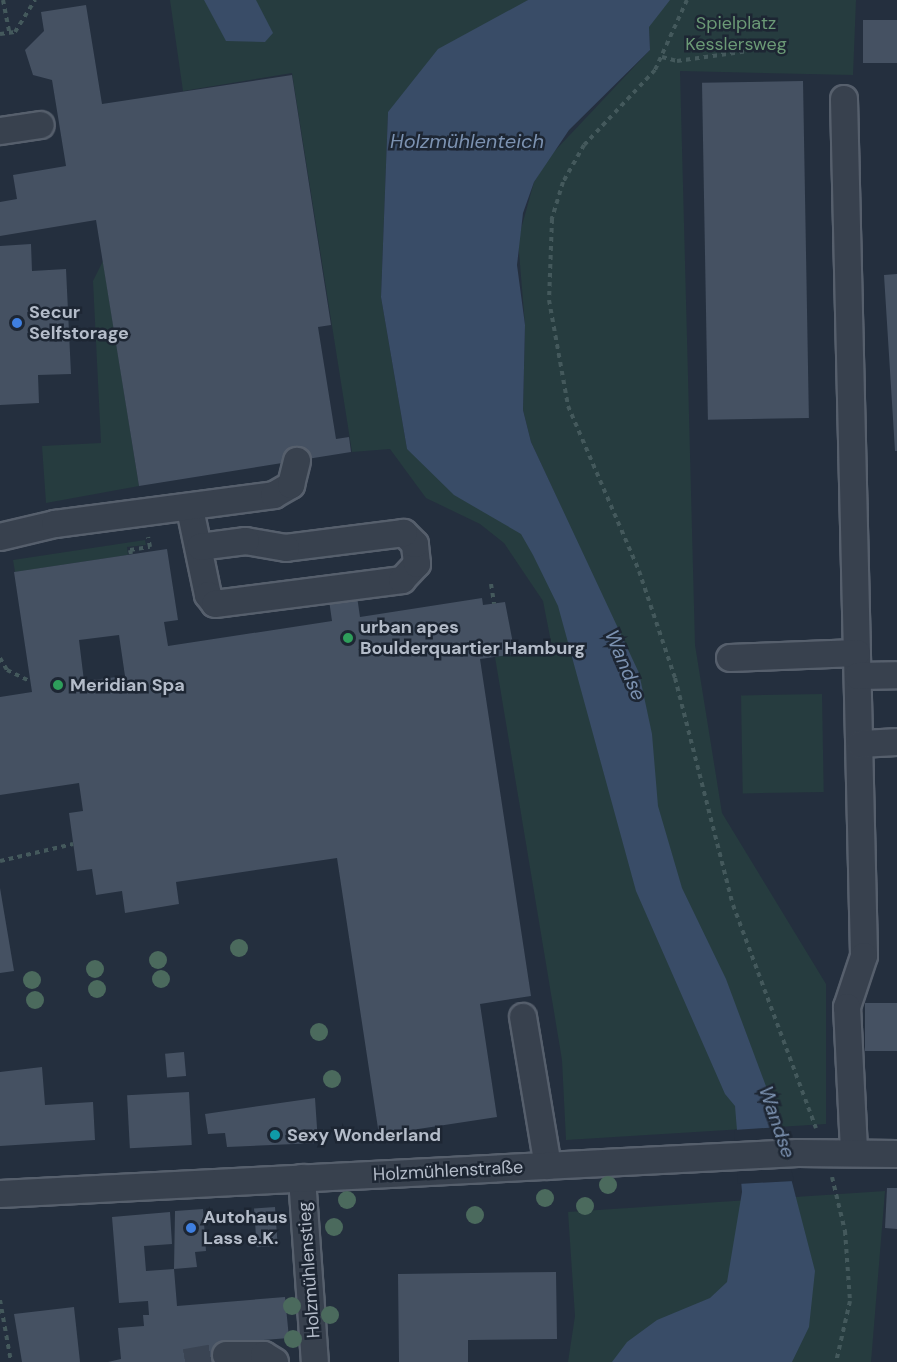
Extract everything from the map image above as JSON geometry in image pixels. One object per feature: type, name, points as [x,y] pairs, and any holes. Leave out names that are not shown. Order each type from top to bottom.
[{"type":"street","points":[[844,99],[864,956],[847,1007],[854,1152]]},
{"type":"street","points":[[0,130],[41,125]]},
{"type":"street","points":[[0,537],[55,524],[190,509],[281,492],[295,480],[297,461]]},
{"type":"street","points":[[190,509],[200,547],[208,595],[222,605],[402,580],[417,564],[415,544],[404,532],[286,548],[246,541],[200,547]]},
{"type":"street","points":[[730,658],[858,665],[897,675]]},
{"type":"street","points":[[860,744],[897,742]]},
{"type":"street","points":[[523,1017],[548,1166]]},
{"type":"street","name":"Holzmühlenstraße","points":[[0,1194],[798,1153],[897,1154]]},
{"type":"street","name":"Holzmühlenstieg","points":[[302,1178],[315,1362]]},
{"type":"street","points":[[226,1356],[264,1355],[275,1362]]},
{"type":"path","points":[[3,0],[9,32]]},
{"type":"path","points":[[0,34],[15,32],[35,0]]},
{"type":"path","points":[[687,0],[662,57],[584,145],[556,201],[549,266],[559,368],[581,445],[639,571],[675,678],[733,905],[826,1152],[849,1270],[850,1301],[836,1362]]},
{"type":"path","points":[[662,57],[677,61],[748,51]]},
{"type":"path","points":[[131,554],[130,550],[150,547],[148,538]]},
{"type":"path","points":[[491,584],[494,604]]},
{"type":"path","points":[[0,658],[7,670],[30,681]]},
{"type":"path","points":[[0,861],[73,844]]},
{"type":"path","points":[[0,1300],[11,1362]]},
{"type":"green space","name":"Spielplatz Kesslersweg","points":[[170,0],[528,0],[388,112],[381,297],[407,449],[561,507],[531,442],[523,410],[525,325],[518,240],[534,182],[550,156],[650,50],[649,27],[634,0],[856,0],[853,75],[680,71],[695,645],[722,813],[826,984],[826,1124],[566,1140],[562,1060],[495,657],[552,647],[543,601],[504,543],[480,524],[426,498],[390,449],[352,452],[292,73],[183,91]]},
{"type":"green space","points":[[103,261],[139,486],[46,503],[42,446],[101,443],[93,281]]},
{"type":"green space","points":[[145,540],[146,545],[127,547],[128,555],[15,572],[13,560]]},
{"type":"green space","points":[[822,694],[824,792],[743,793],[741,695]]},
{"type":"green space","points":[[885,1191],[871,1362],[568,1362],[575,1316],[568,1212]]},
{"type":"water","points":[[204,0],[256,0],[273,33],[265,42],[226,41]]},
{"type":"water","points":[[528,0],[670,0],[649,27],[650,50],[569,130],[534,182],[523,213],[517,265],[525,325],[523,410],[531,442],[639,673],[652,734],[658,806],[682,888],[726,979],[770,1097],[815,1271],[809,1327],[792,1362],[612,1362],[627,1342],[657,1320],[710,1298],[727,1282],[742,1192],[735,1106],[725,1094],[636,891],[558,606],[533,555],[521,534],[454,495],[407,449],[381,297],[388,112],[438,49]]},
{"type":"pier","points":[[781,1127],[794,1181],[738,1184],[734,1130]]},
{"type":"building","points":[[86,5],[102,104],[292,75],[331,325],[318,327],[336,439],[349,437],[351,452],[139,486],[96,220],[0,236],[0,202],[17,199],[13,175],[66,166],[52,80],[33,75],[25,50],[44,31],[41,12]]},
{"type":"building","points":[[863,20],[897,20],[897,63],[863,63]]},
{"type":"building","points":[[803,81],[809,418],[708,420],[702,83]]},
{"type":"building","name":"Secur Selfstorage","points":[[31,244],[32,271],[66,269],[71,374],[38,375],[39,403],[0,405],[0,246]]},
{"type":"building","points":[[897,274],[897,451],[895,451],[884,275]]},
{"type":"building","points":[[167,549],[178,620],[164,622],[168,646],[332,621],[329,600],[357,596],[360,617],[482,598],[483,605],[505,602],[515,654],[480,659],[531,996],[480,1004],[497,1117],[379,1135],[337,858],[176,882],[179,904],[125,913],[122,891],[96,895],[92,869],[77,871],[69,813],[83,811],[79,783],[0,795],[0,697],[32,692],[14,572]],"holes":[[[119,635],[125,676],[84,681],[79,640]]]},
{"type":"building","points":[[0,888],[14,971],[0,973]]},
{"type":"building","points":[[865,1003],[897,1003],[897,1051],[865,1051]]},
{"type":"building","points":[[184,1052],[186,1076],[167,1078],[165,1054]]},
{"type":"building","points":[[42,1067],[45,1105],[93,1102],[95,1140],[0,1146],[0,1072]]},
{"type":"building","points":[[189,1092],[192,1145],[130,1148],[127,1095]]},
{"type":"building","points":[[315,1098],[318,1143],[227,1147],[225,1133],[208,1134],[205,1114]]},
{"type":"building","points":[[887,1188],[897,1188],[897,1229],[885,1228]]},
{"type":"building","points":[[275,1207],[278,1246],[257,1247],[254,1208]]},
{"type":"building","name":"Autohaus Lass e.K.","points":[[203,1209],[206,1251],[195,1252],[197,1267],[174,1269],[175,1211]]},
{"type":"building","points":[[170,1212],[172,1244],[144,1246],[146,1271],[174,1269],[177,1306],[285,1297],[289,1338],[225,1343],[228,1362],[108,1362],[121,1359],[118,1328],[144,1326],[143,1315],[149,1315],[148,1301],[119,1303],[112,1217]]},
{"type":"building","points":[[556,1272],[557,1339],[468,1340],[468,1362],[399,1362],[398,1274]]},
{"type":"building","points":[[74,1307],[80,1362],[22,1362],[14,1314]]},
{"type":"tunnel","points":[[185,1362],[226,1355]]},
{"type":"place","name":"Secur Selfstorage","points":[[17,323]]},
{"type":"place","name":"urban apes Boulderquartier Hamburg","points":[[348,638]]},
{"type":"place","name":"Meridian Spa","points":[[58,685]]},
{"type":"place","name":"Sexy Wonderland","points":[[275,1135]]},
{"type":"place","name":"Autohaus Lass e.K.","points":[[191,1228]]},
{"type":"water label","name":"Holzmühlenteich","points":[[467,141]]},
{"type":"water label","name":"Wandse","points":[[625,665]]},
{"type":"water label","name":"Wandse","points":[[777,1122]]}]
